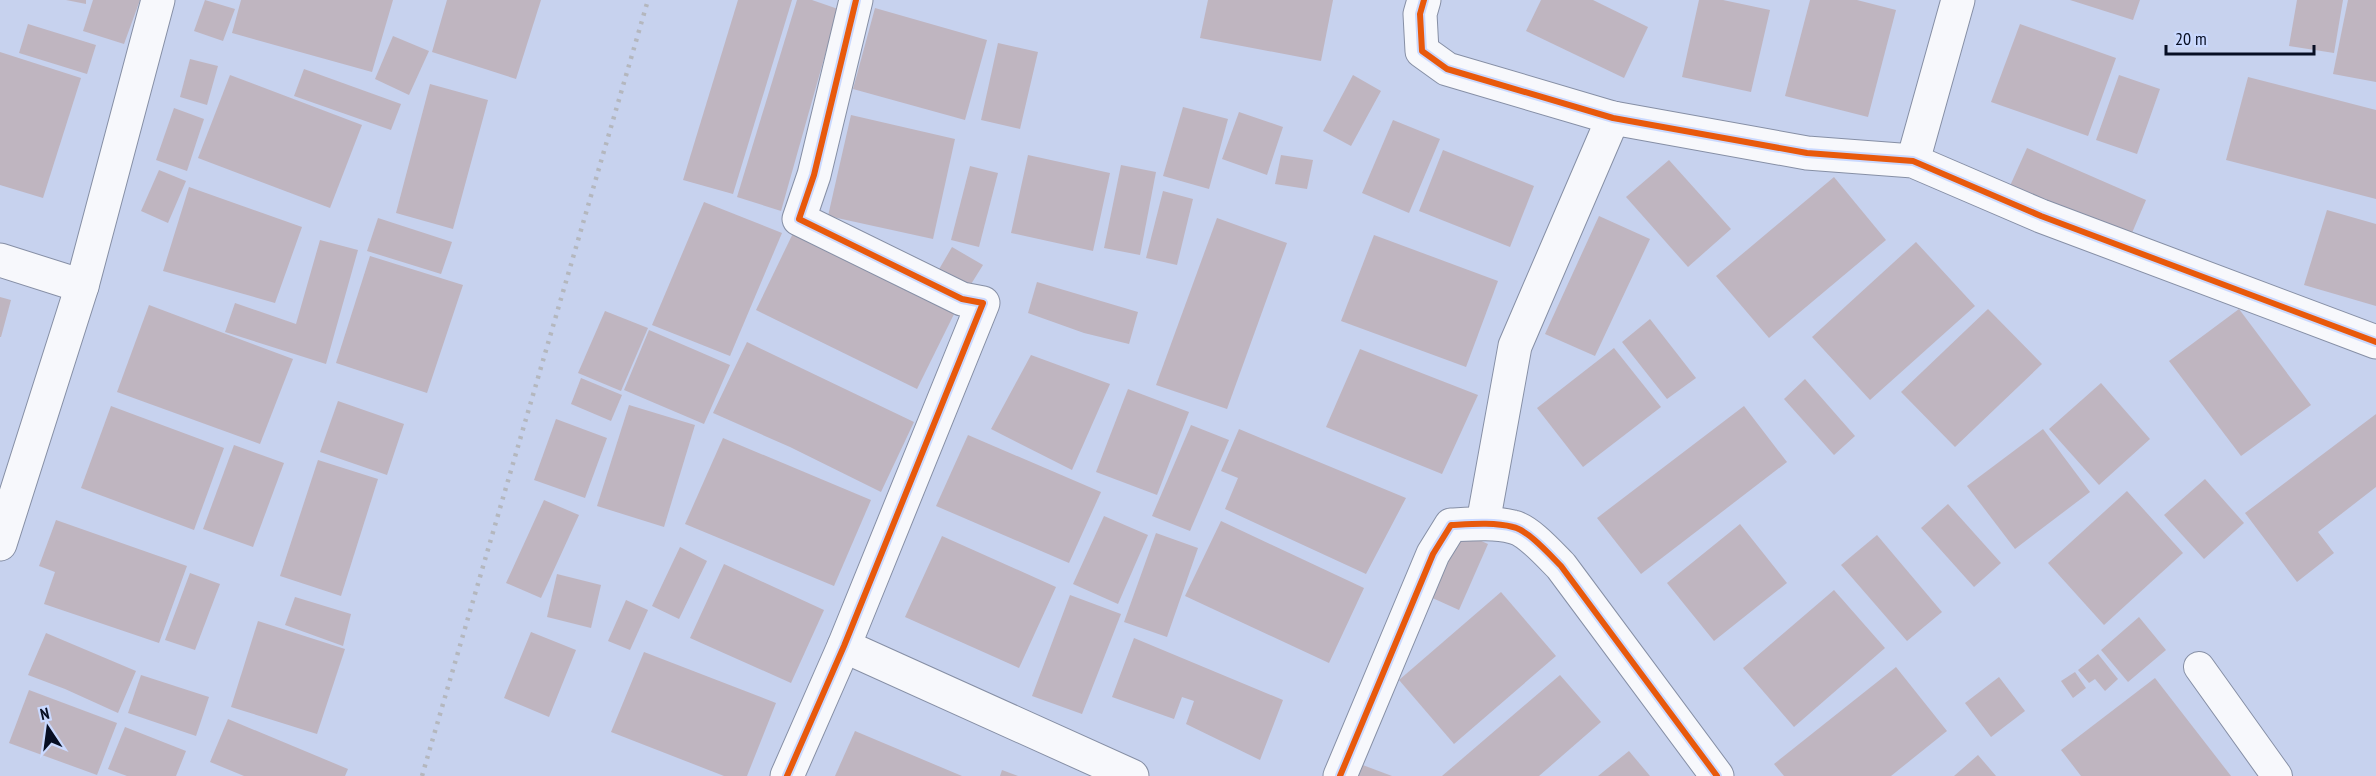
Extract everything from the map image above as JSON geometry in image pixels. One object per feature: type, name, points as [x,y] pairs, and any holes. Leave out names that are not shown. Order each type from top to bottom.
[{"type":"street","points":[[0,544],[82,286],[158,0]]},
{"type":"street","points":[[787,776],[844,646],[983,303],[962,299],[799,219],[814,176],[856,0]]},
{"type":"street","points":[[1424,0],[1420,14],[1422,51],[1447,69],[1613,118],[1808,153],[1913,161],[2041,216],[2376,342]]},
{"type":"street","points":[[1913,161],[1958,0]]},
{"type":"street","points":[[1483,524],[1515,346],[1613,118]]},
{"type":"street","points":[[0,260],[82,286]]},
{"type":"street","points":[[1340,776],[1433,554],[1451,525],[1483,524],[1516,527],[1553,558],[1717,776]]},
{"type":"street","points":[[844,646],[1132,776]]},
{"type":"lane","points":[[2199,667],[2277,776]]},
{"type":"building","points":[[66,0],[86,0],[86,4]]},
{"type":"building","points":[[93,0],[140,0],[124,44],[83,31]]},
{"type":"building","points":[[205,0],[235,9],[223,41],[194,31]]},
{"type":"building","points":[[241,0],[393,0],[372,72],[232,33]]},
{"type":"building","points":[[447,0],[541,0],[516,79],[432,52]]},
{"type":"building","points":[[738,0],[792,0],[733,194],[683,180]]},
{"type":"building","points":[[797,0],[812,0],[838,9],[781,211],[737,197]]},
{"type":"building","points":[[1208,0],[1333,0],[1321,61],[1200,38]]},
{"type":"building","points":[[1541,0],[1593,0],[1648,27],[1624,78],[1526,31]]},
{"type":"building","points":[[1699,0],[1723,0],[1770,10],[1751,92],[1682,77]]},
{"type":"building","points":[[1810,0],[1857,0],[1896,10],[1868,117],[1785,96]]},
{"type":"building","points":[[2070,0],[2140,0],[2133,20]]},
{"type":"building","points":[[2297,0],[2343,0],[2334,53],[2289,46]]},
{"type":"building","points":[[2348,0],[2376,0],[2376,82],[2333,74]]},
{"type":"building","points":[[875,8],[987,40],[965,120],[853,89]]},
{"type":"building","points":[[28,24],[96,45],[87,74],[19,53]]},
{"type":"building","points":[[2020,24],[2116,58],[2088,136],[1991,102]]},
{"type":"building","points":[[393,36],[429,51],[409,95],[375,79]]},
{"type":"building","points":[[998,43],[1038,52],[1020,129],[981,120]]},
{"type":"building","points":[[0,52],[81,78],[43,198],[0,185]]},
{"type":"building","points":[[190,59],[218,66],[207,105],[180,97]]},
{"type":"building","points":[[304,69],[401,104],[391,130],[294,96]]},
{"type":"building","points":[[230,75],[362,125],[330,208],[198,158]]},
{"type":"building","points":[[1353,75],[1381,91],[1351,146],[1323,131]]},
{"type":"building","points":[[2119,75],[2160,89],[2137,154],[2096,140]]},
{"type":"building","points":[[2248,77],[2376,110],[2376,199],[2226,160]]},
{"type":"building","points":[[430,84],[488,100],[453,229],[396,213]]},
{"type":"building","points":[[1183,107],[1228,119],[1209,189],[1163,176]]},
{"type":"building","points":[[174,108],[204,119],[187,171],[156,160]]},
{"type":"building","points":[[1239,112],[1283,127],[1267,175],[1222,159]]},
{"type":"building","points":[[851,115],[955,139],[933,239],[828,216]]},
{"type":"building","points":[[1393,120],[1440,139],[1409,213],[1362,193]]},
{"type":"building","points":[[2027,148],[2146,200],[2129,240],[2009,188]]},
{"type":"building","points":[[1443,150],[1534,186],[1510,247],[1419,211]]},
{"type":"building","points":[[1028,155],[1110,173],[1093,251],[1011,233]]},
{"type":"building","points":[[1281,155],[1313,160],[1307,189],[1275,184]]},
{"type":"building","points":[[1669,160],[1731,229],[1688,267],[1626,197]]},
{"type":"building","points":[[1121,165],[1156,172],[1140,255],[1104,248]]},
{"type":"building","points":[[970,166],[998,173],[979,247],[951,240]]},
{"type":"building","points":[[159,170],[186,181],[168,223],[141,211]]},
{"type":"building","points":[[1834,177],[1886,240],[1769,338],[1716,276]]},
{"type":"building","points":[[189,187],[302,227],[275,303],[163,271]]},
{"type":"building","points":[[1163,191],[1193,199],[1177,265],[1146,258]]},
{"type":"building","points":[[704,202],[782,233],[730,356],[652,325]]},
{"type":"building","points":[[2327,210],[2376,224],[2376,306],[2304,285]]},
{"type":"building","points":[[1599,216],[1650,239],[1595,356],[1545,334]]},
{"type":"building","points":[[378,218],[452,242],[441,274],[367,251]]},
{"type":"building","points":[[1217,218],[1287,243],[1227,409],[1156,385]]},
{"type":"building","points":[[796,227],[958,306],[917,389],[756,310]]},
{"type":"building","points":[[1374,235],[1498,281],[1466,367],[1341,321]]},
{"type":"building","points":[[320,240],[358,250],[326,364],[225,332],[235,303],[296,324]]},
{"type":"building","points":[[1916,242],[1975,306],[1870,400],[1812,337]]},
{"type":"building","points":[[952,247],[983,265],[968,289],[938,271]]},
{"type":"building","points":[[370,256],[463,285],[427,393],[336,363]]},
{"type":"building","points":[[1037,282],[1138,312],[1129,344],[1084,333],[1028,313]]},
{"type":"building","points":[[0,297],[11,300],[1,337],[0,337]]},
{"type":"building","points":[[149,305],[293,359],[260,444],[117,392]]},
{"type":"building","points":[[1988,309],[2042,364],[1955,447],[1901,392]]},
{"type":"building","points":[[2239,309],[2311,405],[2241,456],[2169,361]]},
{"type":"building","points":[[605,311],[648,328],[621,391],[578,373]]},
{"type":"building","points":[[1650,319],[1696,378],[1667,399],[1622,342]]},
{"type":"building","points":[[649,330],[730,365],[704,424],[624,390]]},
{"type":"building","points":[[747,342],[914,422],[881,492],[790,447],[713,413]]},
{"type":"building","points":[[1614,348],[1661,407],[1583,467],[1537,408]]},
{"type":"building","points":[[1360,349],[1478,395],[1442,474],[1326,427]]},
{"type":"building","points":[[1031,355],[1110,384],[1072,470],[991,429]]},
{"type":"building","points":[[581,378],[622,395],[611,421],[571,404]]},
{"type":"building","points":[[1805,379],[1855,436],[1834,455],[1784,399]]},
{"type":"building","points":[[2101,383],[2150,439],[2099,485],[2049,429]]},
{"type":"building","points":[[1128,389],[1189,412],[1157,495],[1096,472]]},
{"type":"building","points":[[338,401],[404,424],[387,475],[320,452]]},
{"type":"building","points":[[629,405],[695,425],[664,527],[597,506]]},
{"type":"building","points":[[111,406],[224,448],[194,530],[81,488]]},
{"type":"building","points":[[1744,406],[1787,462],[1641,574],[1597,518]]},
{"type":"building","points":[[2376,414],[2376,487],[2318,532],[2334,553],[2297,582],[2245,513]]},
{"type":"building","points":[[556,419],[607,438],[585,498],[534,480]]},
{"type":"building","points":[[1191,425],[1229,440],[1190,531],[1152,516]]},
{"type":"building","points":[[1239,429],[1406,498],[1366,574],[1225,509],[1238,478],[1221,471]]},
{"type":"building","points":[[2043,429],[2090,492],[2015,549],[1967,486]]},
{"type":"building","points":[[968,435],[1101,492],[1069,563],[936,506]]},
{"type":"building","points":[[723,438],[871,500],[834,586],[685,524]]},
{"type":"building","points":[[234,445],[284,463],[253,547],[203,529]]},
{"type":"building","points":[[318,460],[378,479],[341,596],[280,576]]},
{"type":"building","points":[[2205,479],[2244,523],[2204,559],[2164,515]]},
{"type":"building","points":[[2127,491],[2183,553],[2104,625],[2048,563]]},
{"type":"building","points":[[544,500],[579,515],[541,598],[506,583]]},
{"type":"building","points":[[1948,504],[2001,563],[1974,587],[1921,528]]},
{"type":"building","points":[[1104,516],[1148,535],[1118,604],[1073,584]]},
{"type":"building","points":[[56,520],[187,566],[159,643],[44,604],[55,572],[39,566]]},
{"type":"building","points":[[1221,521],[1364,588],[1329,663],[1185,596]]},
{"type":"building","points":[[1740,524],[1787,583],[1714,641],[1667,583]]},
{"type":"building","points":[[1457,530],[1488,544],[1459,610],[1428,596]]},
{"type":"building","points":[[1156,533],[1198,548],[1167,637],[1124,622]]},
{"type":"building","points":[[1877,535],[1942,612],[1907,641],[1841,565]]},
{"type":"building","points":[[942,536],[1056,587],[1019,668],[905,617]]},
{"type":"building","points":[[680,547],[707,561],[679,619],[652,606]]},
{"type":"building","points":[[724,564],[824,610],[791,683],[690,638]]},
{"type":"building","points":[[190,573],[220,584],[195,650],[165,640]]},
{"type":"building","points":[[557,574],[601,585],[591,628],[547,617]]},
{"type":"building","points":[[1834,590],[1885,648],[1794,727],[1743,668]]},
{"type":"building","points":[[1501,592],[1556,656],[1454,744],[1399,680]]},
{"type":"building","points":[[1070,595],[1121,614],[1082,714],[1032,696]]},
{"type":"building","points":[[295,597],[351,614],[343,646],[285,625]]},
{"type":"building","points":[[626,600],[648,610],[630,650],[608,641]]},
{"type":"building","points":[[2139,617],[2166,650],[2128,682],[2101,650]]},
{"type":"building","points":[[258,621],[345,649],[317,734],[231,707]]},
{"type":"building","points":[[531,632],[576,650],[549,717],[504,698]]},
{"type":"building","points":[[46,633],[136,671],[118,713],[28,675]]},
{"type":"building","points":[[1134,638],[1283,700],[1260,760],[1186,724],[1194,701],[1182,697],[1174,719],[1112,697]]},
{"type":"building","points":[[644,652],[776,703],[747,776],[724,776],[611,732]]},
{"type":"building","points":[[2098,654],[2118,679],[2105,691],[2095,679],[2089,683],[2078,670]]},
{"type":"building","points":[[1896,667],[1947,731],[1891,776],[1784,776],[1774,764]]},
{"type":"building","points":[[2075,672],[2086,688],[2073,698],[2061,681]]},
{"type":"building","points":[[141,675],[209,697],[196,736],[128,713]]},
{"type":"building","points":[[1560,675],[1601,722],[1539,776],[1442,776]]},
{"type":"building","points":[[1999,677],[2025,711],[1991,737],[1965,703]]},
{"type":"building","points":[[2155,678],[2231,776],[2081,776],[2061,750]]},
{"type":"building","points":[[29,690],[117,723],[97,775],[9,743]]},
{"type":"building","points":[[228,719],[348,769],[345,776],[244,776],[210,762]]},
{"type":"building","points":[[125,727],[186,751],[176,776],[127,776],[108,769]]},
{"type":"building","points":[[855,731],[962,776],[835,776]]},
{"type":"building","points":[[1629,751],[1650,776],[1598,776]]},
{"type":"building","points":[[1978,755],[1996,776],[1954,776]]},
{"type":"building","points":[[1352,761],[1392,776],[1346,776]]},
{"type":"building","points":[[1002,770],[1018,776],[1000,776]]},
{"type":"railway","points":[[422,776],[648,0]]},
{"type":"cycle path","points":[[787,776],[844,646],[983,303],[962,299],[799,219],[814,175],[856,0]]},
{"type":"cycle path","points":[[1424,0],[1420,14],[1422,51],[1447,69],[1613,118],[1807,153],[1913,161],[2041,216],[2376,342]]},
{"type":"cycle path","points":[[1340,776],[1433,554],[1451,525],[1482,524],[1506,525],[1519,529],[1561,566],[1717,776]]}]
